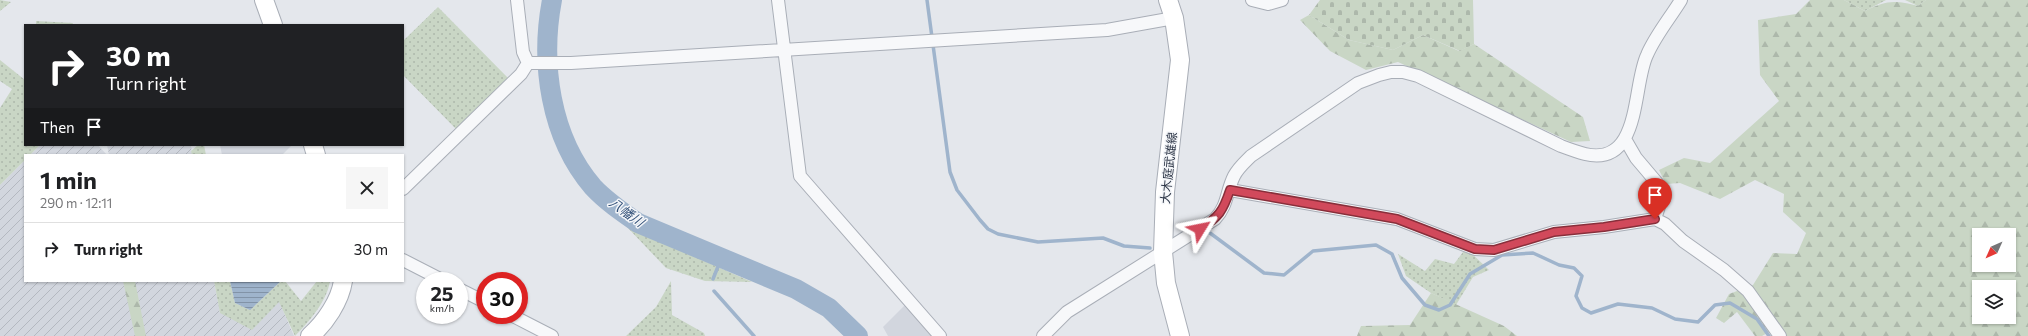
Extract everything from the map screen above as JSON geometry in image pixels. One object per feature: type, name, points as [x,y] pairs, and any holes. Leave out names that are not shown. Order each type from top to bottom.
[{"type":"main road","points":[[264,0],[273,24]]},
{"type":"main road","name":"大木庭武雄線","points":[[1168,0],[1174,18],[1180,60],[1165,192],[1163,252],[1166,283],[1180,336]]},
{"type":"main road","points":[[310,336],[317,330],[331,311],[342,289],[343,282]]},
{"type":"street","points":[[517,0],[523,52],[531,63]]},
{"type":"street","points":[[778,0],[800,176],[940,336]]},
{"type":"street","points":[[1252,0],[1268,4],[1282,0]]},
{"type":"street","points":[[1043,336],[1067,312],[1215,219],[1223,210],[1234,176],[1240,166],[1251,156],[1358,83],[1379,75],[1391,72],[1403,72],[1418,76],[1561,146],[1586,154],[1600,154],[1612,151],[1625,139],[1632,126],[1641,72],[1646,55],[1681,0]]},
{"type":"street","points":[[404,188],[531,63],[571,63],[1107,30],[1174,18]]},
{"type":"street","points":[[1625,139],[1636,158],[1658,184],[1663,194],[1655,219]]},
{"type":"street","points":[[1230,190],[1397,219],[1475,249],[1494,250],[1554,232],[1604,227],[1655,219],[1665,224],[1683,241],[1724,270],[1748,291],[1780,336]]},
{"type":"street","points":[[404,261],[426,272]]},
{"type":"street","points":[[528,324],[552,336]]},
{"type":"shaded area","points":[[39,146],[99,146],[106,154],[31,154]]},
{"type":"shaded area","points":[[107,146],[191,146],[192,154],[109,154]]},
{"type":"shaded area","points":[[220,146],[291,146],[283,154],[222,154]]},
{"type":"shaded area","points":[[24,161],[24,282],[214,282],[220,313],[279,301],[294,336],[0,336],[0,185]]},
{"type":"shaded area","points":[[907,303],[935,336],[888,336],[883,327]]},
{"type":"green space","points":[[0,0],[11,2],[0,11]]},
{"type":"green space","points":[[1320,0],[1473,0],[1474,44],[1460,51],[1423,35],[1393,50],[1349,40],[1309,15]]},
{"type":"green space","points":[[1810,0],[1844,0],[1865,11],[1891,2],[1918,6],[1926,0],[2028,0],[2028,336],[1785,336],[1778,327],[1762,336],[1755,336],[1737,312],[1724,323],[1716,318],[1729,294],[1753,285],[1773,253],[1797,254],[1806,233],[1783,212],[1784,194],[1755,180],[1720,199],[1680,183],[1666,184],[1659,170],[1684,158],[1710,163],[1779,101],[1760,75],[1758,20],[1796,14]]},
{"type":"green space","points":[[1844,0],[1886,0],[1865,11]]},
{"type":"green space","points":[[1905,0],[1926,0],[1918,6]]},
{"type":"green space","points":[[438,7],[508,78],[456,129],[404,76],[404,40]]},
{"type":"green space","points":[[1309,15],[1349,40],[1393,50],[1423,35],[1459,51],[1474,44],[1583,117],[1590,141],[1571,142],[1398,62],[1366,70],[1330,51],[1300,20]]},
{"type":"green space","points":[[36,21],[73,23],[72,24],[36,24]]},
{"type":"green space","points":[[0,60],[24,79],[24,146],[39,146],[31,154],[24,154],[24,161],[0,185],[0,108],[12,89],[0,81]]},
{"type":"green space","points":[[197,146],[204,146],[206,154],[192,154],[191,151]]},
{"type":"green space","points":[[627,227],[752,282],[705,281],[666,268]]},
{"type":"green space","points":[[1466,248],[1489,270],[1473,277],[1456,305],[1431,293],[1406,276],[1398,254],[1425,271],[1435,259],[1454,264]]},
{"type":"green space","points":[[671,281],[672,315],[704,333],[705,336],[626,336],[656,307]]},
{"type":"green space","points":[[123,282],[135,282],[146,336],[135,336]]},
{"type":"green space","points":[[214,282],[230,282],[235,303],[250,310],[280,282],[286,282],[301,301],[316,282],[330,282],[321,304],[295,336],[279,302],[252,330],[220,313]]},
{"type":"green space","points":[[1431,293],[1504,326],[1517,336],[1357,336],[1361,326],[1410,325]]},
{"type":"water","points":[[230,282],[280,282],[250,310],[235,303]]},
{"type":"waterway","name":"八幡川","points":[[552,0],[547,49],[548,74],[552,98],[558,122],[567,146],[578,167],[593,187],[609,202],[638,223],[796,289],[829,308],[858,336]]},
{"type":"waterway","points":[[927,0],[950,172],[957,190],[988,229],[998,234],[1038,242],[1103,238],[1124,246],[1150,248]]},
{"type":"waterway","points":[[1210,233],[1264,273],[1284,275],[1313,251],[1376,245],[1392,254],[1402,278],[1425,305],[1439,310],[1450,305],[1470,274],[1502,255],[1533,253],[1559,265],[1574,268],[1582,276],[1576,296],[1582,308],[1591,313],[1618,304],[1652,308],[1675,319],[1698,322],[1715,305],[1730,303],[1757,319],[1769,336]]},
{"type":"waterway","points":[[713,279],[721,259]]},
{"type":"waterway","points":[[714,291],[754,336]]},
{"type":"route","points":[[1200,229],[1215,219],[1223,210],[1230,190],[1336,207],[1397,219],[1475,249],[1494,250],[1554,232],[1604,227],[1655,219]]}]
